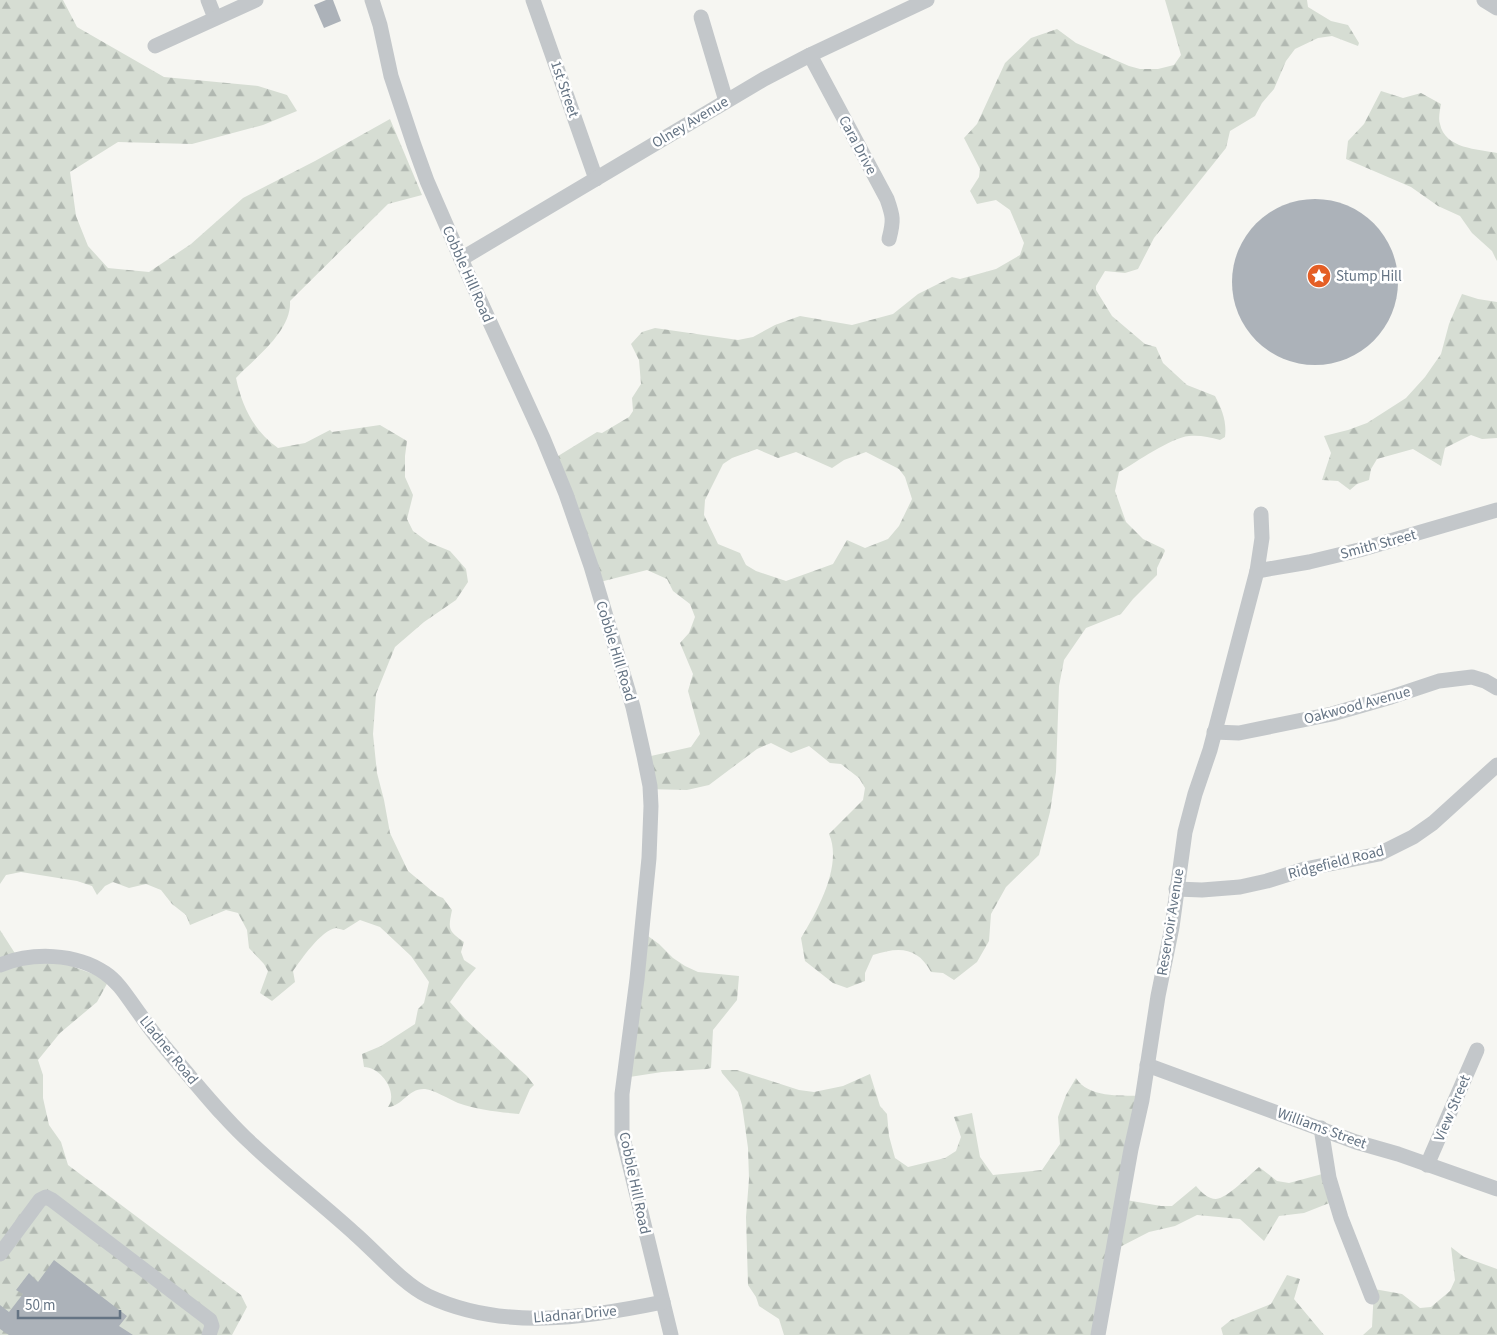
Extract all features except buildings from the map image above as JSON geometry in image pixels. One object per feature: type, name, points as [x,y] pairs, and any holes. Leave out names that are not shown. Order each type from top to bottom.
[{"type":"street","points":[[208,0],[215,18]]},
{"type":"street","points":[[155,46],[256,0]]},
{"type":"street","name":"Cobble Hill Road","points":[[372,0],[380,25],[391,76],[414,146],[460,259],[540,430],[566,494],[591,566],[633,708],[644,756],[650,786],[651,806],[649,858],[637,979],[622,1094],[622,1134],[670,1335]]},
{"type":"street","name":"1st Street","points":[[534,0],[596,179]]},
{"type":"street","name":"Olney Avenue","points":[[460,259],[726,101],[810,55],[927,0]]},
{"type":"street","points":[[1484,0],[1497,8]]},
{"type":"street","points":[[701,17],[726,101]]},
{"type":"street","name":"Cara Drive","points":[[810,55],[892,212],[893,223],[889,239]]},
{"type":"street","name":"Smith Street","points":[[1257,571],[1309,562],[1359,550],[1497,510]]},
{"type":"street","name":"Reservoir Avenue","points":[[1098,1335],[1172,927],[1185,832],[1257,571],[1262,538],[1261,514]]},
{"type":"street","name":"Oakwood Avenue","points":[[1214,732],[1239,733],[1324,716],[1392,697],[1439,681],[1478,678],[1497,688]]},
{"type":"street","name":"Ridgefield Road","points":[[1176,889],[1202,890],[1240,886],[1267,881],[1320,865],[1379,854],[1413,837],[1433,823],[1497,765]]},
{"type":"street","name":"Lladner Road","points":[[0,964],[34,956],[49,956],[75,960],[105,973],[119,986],[156,1037],[252,1145],[315,1199]]},
{"type":"street","name":"View Street","points":[[1427,1165],[1477,1050]]},
{"type":"street","name":"Williams Street","points":[[1147,1066],[1497,1189]]},
{"type":"street","points":[[1320,1128],[1328,1178],[1341,1218],[1372,1297]]},
{"type":"street","points":[[0,1254],[40,1200],[46,1197],[210,1320],[212,1326],[209,1335]]},
{"type":"street","name":"Lladnar Drive","points":[[315,1199],[410,1284],[427,1295],[451,1305],[507,1318],[527,1319],[566,1318],[663,1302]]},
{"type":"green space","points":[[0,0],[63,0],[77,27],[164,77],[258,86],[287,95],[297,111],[263,125],[192,144],[118,142],[70,172],[76,216],[88,246],[108,268],[149,272],[191,244],[243,198],[390,119],[422,195],[388,204],[290,301],[289,312],[279,333],[262,353],[236,378],[245,408],[250,417],[269,441],[278,448],[305,443],[330,430],[332,432],[380,425],[407,441],[405,477],[413,495],[407,519],[413,531],[428,542],[450,551],[466,569],[468,582],[456,600],[424,622],[395,647],[376,694],[373,734],[377,773],[390,833],[408,871],[443,898],[452,910],[450,929],[464,942],[461,952],[464,960],[476,968],[450,1002],[465,1019],[527,1076],[534,1085],[530,1089],[519,1114],[473,1107],[458,1103],[425,1089],[414,1091],[398,1104],[388,1107],[391,1101],[390,1088],[379,1073],[364,1067],[362,1054],[381,1046],[415,1024],[418,1009],[424,1003],[429,982],[411,956],[380,927],[360,920],[344,930],[336,928],[324,934],[293,971],[295,982],[272,1001],[260,993],[268,971],[249,948],[247,930],[238,913],[226,910],[190,925],[186,915],[172,904],[161,890],[146,884],[129,888],[113,882],[105,886],[97,895],[92,886],[77,881],[21,872],[6,875],[0,884]]},
{"type":"green space","points":[[1165,0],[1307,0],[1308,7],[1331,21],[1348,25],[1359,43],[1358,46],[1332,36],[1318,38],[1295,49],[1286,61],[1274,89],[1262,103],[1255,116],[1230,131],[1226,148],[1154,238],[1138,269],[1125,273],[1105,271],[1096,286],[1096,290],[1112,316],[1145,344],[1156,347],[1163,363],[1187,385],[1215,396],[1223,416],[1225,437],[1220,440],[1197,436],[1181,438],[1163,446],[1119,472],[1115,491],[1126,522],[1143,539],[1165,551],[1157,568],[1157,575],[1121,614],[1086,628],[1064,660],[1059,686],[1056,772],[1050,812],[1039,855],[1006,887],[991,914],[989,941],[977,962],[954,980],[943,973],[931,972],[926,963],[913,953],[899,950],[873,955],[865,973],[865,981],[847,988],[833,983],[805,961],[801,938],[821,902],[831,874],[833,860],[829,834],[863,800],[865,788],[859,778],[841,764],[830,763],[809,746],[791,753],[771,743],[757,749],[709,785],[687,790],[645,789],[642,758],[691,747],[700,734],[688,691],[693,674],[680,643],[689,633],[695,617],[690,604],[673,591],[667,579],[647,570],[596,583],[550,461],[597,432],[602,433],[629,417],[633,411],[632,398],[641,384],[639,360],[631,344],[642,332],[655,328],[738,340],[753,337],[775,325],[800,316],[852,325],[893,314],[918,294],[952,277],[960,279],[996,269],[1020,255],[1024,243],[1010,210],[996,200],[977,204],[970,191],[979,177],[980,169],[964,138],[977,124],[1005,63],[1031,38],[1057,29],[1076,43],[1140,69],[1158,69],[1174,65],[1181,55]],"holes":[[[757,449],[778,458],[796,452],[832,468],[844,460],[866,452],[899,469],[905,477],[912,499],[899,526],[888,539],[865,548],[847,540],[833,564],[786,581],[756,571],[746,565],[740,553],[718,544],[704,515],[705,500],[723,464],[732,458]]]},
{"type":"green space","points":[[1381,91],[1403,98],[1421,93],[1441,104],[1439,122],[1448,139],[1472,149],[1497,153],[1497,261],[1492,251],[1472,233],[1460,216],[1438,206],[1411,187],[1346,159],[1348,141],[1364,124]]},
{"type":"green space","points":[[1462,294],[1497,302],[1497,438],[1482,439],[1471,435],[1445,448],[1441,466],[1413,449],[1377,459],[1371,469],[1369,480],[1357,484],[1350,490],[1338,481],[1322,480],[1331,453],[1324,436],[1367,423],[1406,398],[1425,377],[1441,354],[1449,324]]},
{"type":"green space","points":[[0,930],[18,958],[42,955],[109,980],[97,1002],[60,1033],[38,1060],[43,1075],[43,1098],[49,1125],[61,1142],[68,1165],[241,1295],[247,1307],[232,1335],[0,1335]]},
{"type":"green space","points":[[648,936],[673,958],[698,972],[739,976],[737,1000],[713,1030],[711,1068],[662,1072],[623,1078]]},
{"type":"green space","points":[[721,1070],[737,1070],[799,1090],[814,1092],[843,1086],[870,1074],[880,1106],[887,1114],[889,1136],[895,1158],[908,1167],[945,1158],[956,1151],[961,1137],[954,1117],[972,1113],[980,1157],[993,1175],[1042,1170],[1060,1144],[1058,1117],[1066,1095],[1076,1078],[1088,1089],[1096,1092],[1140,1096],[1126,1200],[1172,1206],[1196,1186],[1202,1193],[1213,1199],[1221,1198],[1232,1191],[1259,1167],[1277,1181],[1289,1183],[1326,1173],[1337,1200],[1304,1213],[1279,1216],[1264,1241],[1240,1219],[1197,1215],[1175,1226],[1149,1232],[1116,1249],[1099,1335],[784,1335],[779,1319],[759,1306],[756,1297],[748,1285],[746,1217],[749,1179],[748,1148],[742,1105],[738,1092]]},
{"type":"green space","points":[[1451,1247],[1464,1257],[1497,1269],[1497,1335],[1363,1335],[1372,1327],[1374,1289],[1402,1294],[1420,1308],[1431,1307],[1450,1291],[1455,1280]]},
{"type":"green space","points":[[1287,1275],[1300,1279],[1294,1299],[1324,1335],[1223,1335],[1221,1328],[1231,1320],[1271,1304]]},
{"type":"place","name":"Stump Hill","points":[[1319,276]]}]
